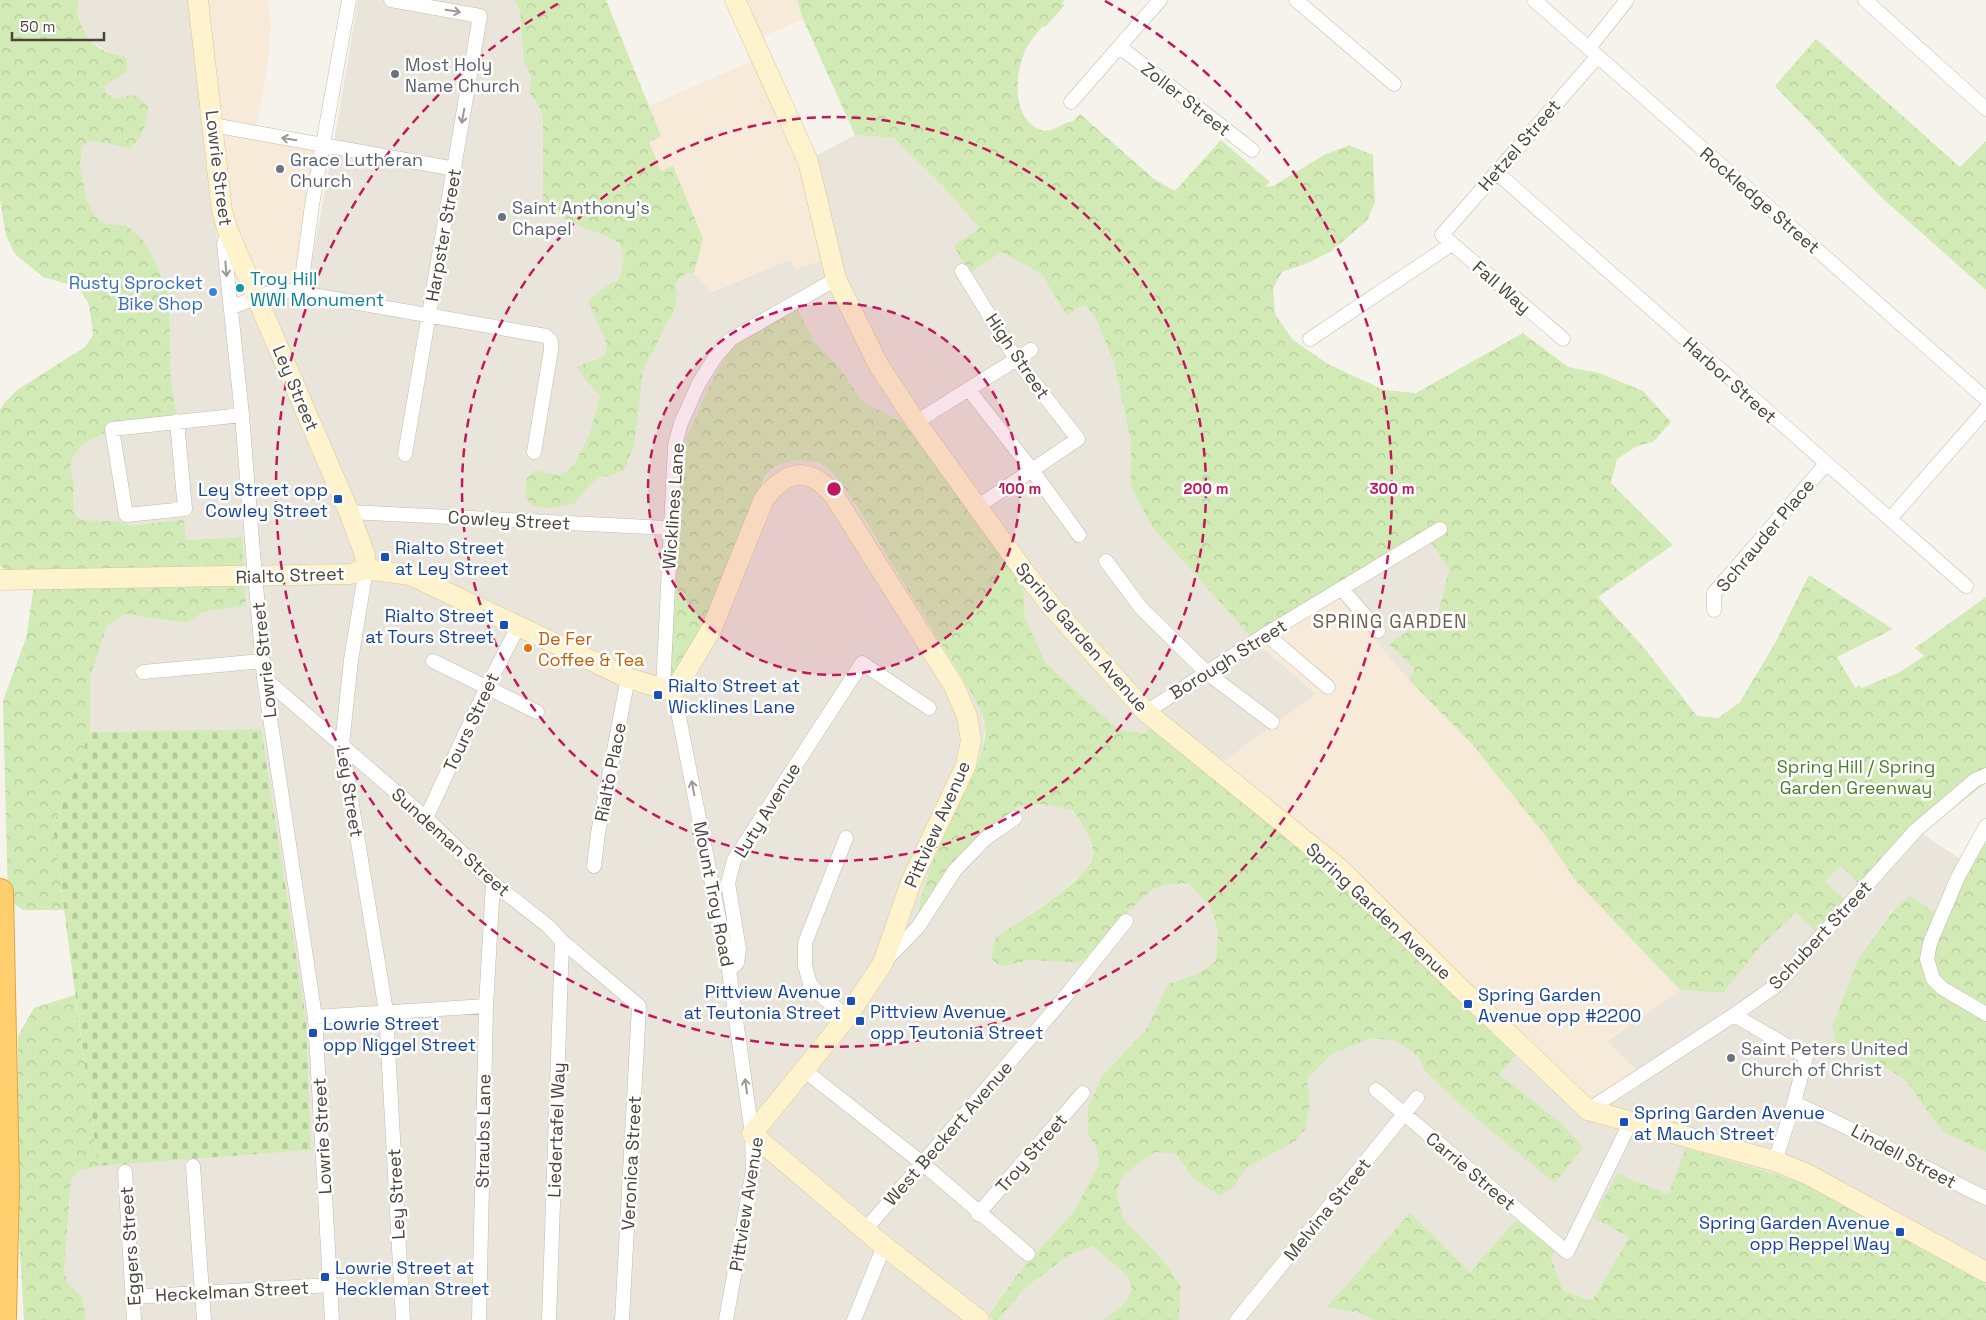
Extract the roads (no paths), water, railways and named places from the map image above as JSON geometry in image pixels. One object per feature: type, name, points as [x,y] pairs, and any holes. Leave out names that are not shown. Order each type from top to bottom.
[{"type":"highway","points":[[0,892],[6,1185],[3,1318]]},
{"type":"highway","points":[[0,1254],[3,1318]]},
{"type":"street","name":"Lowrie Street","points":[[198,0],[222,211],[228,231],[224,244],[242,415],[264,678],[315,1017],[332,1320]]},
{"type":"street","points":[[300,293],[312,205],[349,0]]},
{"type":"street","name":"Harpster Street","points":[[391,0],[480,16],[405,454]]},
{"type":"street","name":"Spring Garden Avenue","points":[[735,0],[808,161],[836,279],[879,366],[916,422],[1026,574],[1053,608],[1146,712],[1340,869],[1457,985],[1588,1110],[1775,1161],[1809,1175],[1986,1272]]},
{"type":"street","points":[[1071,102],[1160,0]]},
{"type":"street","points":[[1296,0],[1394,84]]},
{"type":"street","name":"Rockledge Street","points":[[1534,0],[1986,399]]},
{"type":"street","name":"Hetzel Street","points":[[1310,339],[1447,239],[1496,172],[1593,52],[1627,0]]},
{"type":"street","points":[[1865,0],[1986,109]]},
{"type":"street","name":"Zoller Street","points":[[1120,47],[1252,150]]},
{"type":"street","points":[[213,125],[455,168]]},
{"type":"street","name":"Harbor Street","points":[[1496,172],[1966,586]]},
{"type":"street","name":"Ley Street","points":[[228,231],[258,298],[365,555],[366,569],[351,660],[342,745],[386,1011],[402,1320]]},
{"type":"street","name":"Fall Way","points":[[1447,239],[1563,339]]},
{"type":"street","name":"High Street","points":[[962,270],[1016,359],[1078,439],[1032,470]]},
{"type":"street","name":"Wicklines Lane","points":[[668,690],[669,528],[674,445],[681,423],[699,383],[716,356],[731,339],[836,279]]},
{"type":"street","points":[[232,307],[276,291],[284,290],[546,336],[551,340],[551,350],[534,452]]},
{"type":"street","points":[[916,422],[1031,350]]},
{"type":"street","points":[[969,390],[1032,470],[1079,535]]},
{"type":"street","points":[[1890,519],[1986,409]]},
{"type":"street","points":[[177,421],[185,509],[126,515],[112,429],[177,421],[242,415]]},
{"type":"street","name":"Schrauder Place","points":[[1714,610],[1714,593],[1826,464]]},
{"type":"street","points":[[977,507],[1032,470]]},
{"type":"street","name":"Pittview Avenue","points":[[668,690],[712,628],[764,499],[773,487],[788,477],[808,475],[818,480],[834,497],[954,686],[967,716],[971,740],[966,766],[911,882],[883,963],[847,1017],[752,1134],[753,1170],[726,1320]]},
{"type":"street","name":"Cowley Street","points":[[348,512],[669,528]]},
{"type":"street","name":"Borough Street","points":[[1146,712],[1266,634],[1440,529]]},
{"type":"street","points":[[1106,561],[1142,608],[1206,672],[1272,722]]},
{"type":"street","name":"Rialto Street","points":[[0,580],[350,574],[366,569],[410,575],[628,678],[668,690]]},
{"type":"street","points":[[1342,589],[1378,630]]},
{"type":"street","name":"Tours Street","points":[[426,818],[487,687],[518,627]]},
{"type":"street","points":[[1266,634],[1328,687]]},
{"type":"street","points":[[143,672],[263,661]]},
{"type":"street","points":[[433,661],[537,712]]},
{"type":"street","name":"Luty Avenue","points":[[729,970],[737,964],[740,949],[728,883],[734,860],[862,663],[929,708]]},
{"type":"street","name":"Sundeman Street","points":[[264,678],[426,818],[493,883],[548,926],[562,941],[639,1006]]},
{"type":"street","name":"Rialto Place","points":[[594,866],[598,833],[628,678]]},
{"type":"street","name":"Mount Troy Road","points":[[668,690],[729,970],[752,1134]]},
{"type":"street","name":"Schubert Street","points":[[1588,1110],[1734,1016],[1778,984],[1916,830],[1975,780],[1986,775]]},
{"type":"street","points":[[883,963],[918,927],[955,870],[986,838],[1015,818]]},
{"type":"street","points":[[1986,826],[1958,877],[1930,943],[1926,959],[1933,979],[1942,988],[1986,1014]]},
{"type":"street","points":[[846,838],[805,943],[805,965],[810,984],[847,1017]]},
{"type":"street","name":"Straubs Lane","points":[[478,1320],[486,1006],[493,883]]},
{"type":"street","name":"West Beckert Avenue","points":[[865,1230],[1061,1002],[1126,921]]},
{"type":"street","name":"Liedertafel Way","points":[[550,1320],[562,941]]},
{"type":"street","points":[[315,1017],[486,1006]]},
{"type":"street","name":"Veronica Street","points":[[622,1320],[639,1006]]},
{"type":"street","points":[[1734,1016],[1806,1057],[1794,1103],[1775,1161]]},
{"type":"street","points":[[804,1070],[922,1163],[978,1214],[1028,1254]]},
{"type":"street","name":"Carrie Street","points":[[1376,1090],[1567,1252],[1631,1121]]},
{"type":"street","name":"Troy Street","points":[[978,1214],[1083,1093]]},
{"type":"street","name":"Melvina Street","points":[[1237,1320],[1417,1098]]},
{"type":"street","name":"Lindell Street","points":[[1794,1103],[1842,1123],[1930,1171],[1986,1198]]},
{"type":"street","points":[[752,1134],[884,1246],[979,1320]]},
{"type":"street","points":[[193,1166],[204,1320]]},
{"type":"street","name":"Eggers Street","points":[[125,1172],[134,1320]]},
{"type":"street","points":[[854,1320],[884,1246]]},
{"type":"street","name":"Heckelman Street","points":[[133,1297],[330,1285]]},
{"type":"place","name":"Most Holy Name Church","points":[[395,74]]},
{"type":"place","name":"Grace Lutheran Church","points":[[280,169]]},
{"type":"place","name":"Saint Anthony's Chapel","points":[[502,217]]},
{"type":"place","name":"Troy Hill WWI Monument","points":[[240,288]]},
{"type":"place","name":"Rusty Sprocket Bike Shop","points":[[213,292]]},
{"type":"place","name":"Ley Street opp Cowley Street","points":[[338,499]]},
{"type":"place","name":"Rialto Street at Ley Street","points":[[385,557]]},
{"type":"place","name":"Rialto Street at Tours Street","points":[[504,625]]},
{"type":"place","name":"De Fer Coffee & Tea","points":[[528,648]]},
{"type":"place","name":"Rialto Street at Wicklines Lane","points":[[658,695]]},
{"type":"place","name":"Pittview Avenue at Teutonia Street","points":[[851,1001]]},
{"type":"place","name":"Spring Garden Avenue opp #2200","points":[[1468,1004]]},
{"type":"place","name":"Pittview Avenue opp Teutonia Street","points":[[860,1021]]},
{"type":"place","name":"Lowrie Street opp Niggel Street","points":[[313,1033]]},
{"type":"place","name":"Saint Peters United Church of Christ","points":[[1731,1058]]},
{"type":"place","name":"Spring Garden Avenue at Mauch Street","points":[[1624,1122]]},
{"type":"place","name":"Spring Garden Avenue opp Reppel Way","points":[[1900,1232]]},
{"type":"place","name":"Lowrie Street at Heckleman Street","points":[[325,1277]]},
{"type":"district","name":"SPRING GARDEN","points":[[1390,621]]},
{"type":"park label","name":"Spring Hill / Spring Garden Greenway","points":[[1856,776]]}]
